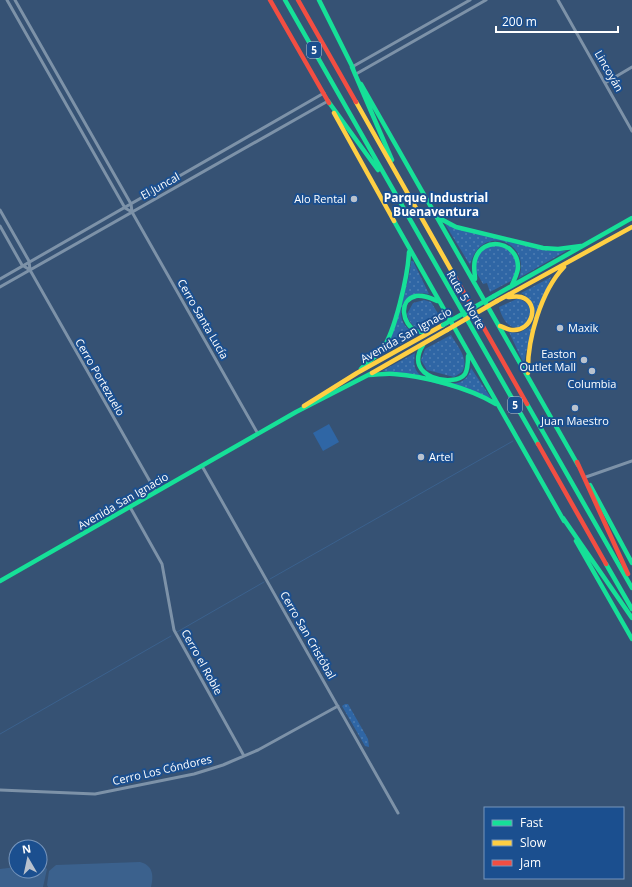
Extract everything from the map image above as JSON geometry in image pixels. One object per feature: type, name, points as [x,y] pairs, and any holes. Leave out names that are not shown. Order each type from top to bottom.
[{"type":"main road","points":[[270,0],[324,93],[438,302],[500,407],[632,639]]},
{"type":"main road","name":"Ruta 5 Norte","points":[[285,0],[632,609]]},
{"type":"main road","name":"Ruta 5 Norte","points":[[298,0],[632,588]]},
{"type":"main road","points":[[319,0],[352,67],[404,186]]},
{"type":"main road","points":[[352,67],[586,477],[632,563]]},
{"type":"main road","points":[[328,101],[399,200]]},
{"type":"main road","points":[[438,217],[456,227],[543,248],[564,249],[585,245]]},
{"type":"main road","name":"Avenida San Ignacio","points":[[0,581],[296,412],[357,373],[632,218]]},
{"type":"main road","name":"Avenida San Ignacio","points":[[296,412],[367,376],[504,297],[567,265],[632,227]]},
{"type":"main road","points":[[476,284],[473,267],[476,254],[485,245],[497,243],[510,247],[519,260],[518,272],[512,286]]},
{"type":"main road","points":[[357,373],[378,354],[387,340],[408,271],[409,248]]},
{"type":"main road","points":[[574,251],[574,255],[578,258]]},
{"type":"main road","points":[[529,377],[528,356],[546,293],[552,281],[567,265]]},
{"type":"main road","points":[[428,333],[419,332],[408,326],[404,319],[404,308],[409,300],[419,295],[428,296],[438,302]]},
{"type":"main road","points":[[500,326],[510,330],[520,330],[528,325],[533,316],[532,307],[526,299],[518,296],[504,297]]},
{"type":"main road","points":[[425,342],[417,356],[419,368],[426,375],[442,380],[453,381],[462,377],[467,370],[468,354]]},
{"type":"main road","points":[[367,376],[387,374],[403,375],[484,397],[500,407]]},
{"type":"main road","points":[[577,462],[585,484],[612,536],[632,584]]},
{"type":"main road","points":[[563,518],[632,618]]},
{"type":"street","points":[[7,0],[125,208],[132,212]]},
{"type":"street","name":"Cerro Santa Lucía","points":[[15,0],[131,204],[132,212],[258,434]]},
{"type":"street","points":[[352,67],[470,0]]},
{"type":"street","points":[[356,74],[486,0]]},
{"type":"street","name":"Lincoyán","points":[[558,0],[632,131]]},
{"type":"street","points":[[384,49],[388,56]]},
{"type":"street","points":[[605,83],[632,68]]},
{"type":"street","name":"El Juncal","points":[[0,279],[324,93]]},
{"type":"street","name":"El Juncal","points":[[0,287],[328,101]]},
{"type":"street","name":"Cerro Portezuelo","points":[[0,210],[29,261],[30,270],[156,492]]},
{"type":"street","points":[[0,226],[22,266],[30,270]]},
{"type":"street","points":[[586,477],[632,460]]},
{"type":"street","name":"Cerro San Cristóbal","points":[[202,466],[398,814]]},
{"type":"street","name":"Cerro el Roble","points":[[130,507],[162,564],[172,625],[175,634],[244,756]]},
{"type":"street","name":"Cerro Los Cóndores","points":[[0,790],[100,794],[201,772],[244,756],[338,706]]},
{"type":"shaded area","points":[[445,224],[550,251],[566,251],[519,278],[521,265],[518,254],[512,246],[503,242],[493,241],[484,244],[476,252],[470,265]]},
{"type":"shaded area","points":[[498,244],[511,250],[516,257],[517,270],[511,281],[490,292],[487,283],[483,284],[476,272],[476,256],[485,247]]},
{"type":"shaded area","points":[[411,261],[413,261],[429,294],[418,293],[410,296],[405,302],[401,316],[404,324],[410,330],[419,334],[387,352],[384,351],[392,333],[400,307],[408,280]]},
{"type":"shaded area","points":[[551,277],[526,352],[524,364],[509,332],[519,333],[531,326],[533,321],[535,312],[534,307],[526,296],[521,293]]},
{"type":"shaded area","points":[[519,298],[529,305],[530,314],[525,325],[520,328],[508,324],[499,307]]},
{"type":"shaded area","points":[[424,300],[431,302],[442,320],[423,330],[412,325],[407,314],[413,303]]},
{"type":"shaded area","points":[[451,335],[464,357],[464,367],[462,372],[454,377],[427,370],[421,360],[425,349]]},
{"type":"shaded area","points":[[415,353],[415,367],[417,372],[422,376],[447,383],[458,383],[466,378],[471,368],[491,398],[394,372],[382,371]]},
{"type":"shaded area","points":[[329,424],[339,442],[323,451],[313,433]]},
{"type":"shaded area","points":[[348,704],[368,739],[369,747],[365,746],[342,706]]},
{"type":"shaded area","points":[[140,862],[148,866],[152,872],[151,887],[48,887],[49,871],[56,865]]},
{"type":"shaded area","points":[[8,868],[8,879],[45,879],[43,887],[0,887],[0,869]]},
{"type":"waterway","points":[[270,579],[513,441]]},
{"type":"waterway","points":[[177,632],[264,582]]},
{"type":"waterway","points":[[0,734],[171,636]]},
{"type":"traffic: fast","points":[[285,0],[538,444]]},
{"type":"traffic: fast","points":[[319,0],[353,68]]},
{"type":"traffic: fast","points":[[352,67],[392,160]]},
{"type":"traffic: fast","points":[[361,84],[578,465]]},
{"type":"traffic: fast","points":[[328,101],[378,170]]},
{"type":"traffic: fast","points":[[439,218],[456,227],[543,248],[558,249],[581,246]]},
{"type":"traffic: fast","points":[[494,296],[632,218]]},
{"type":"traffic: fast","points":[[394,221],[564,521]]},
{"type":"traffic: fast","points":[[475,279],[474,262],[479,252],[492,244],[499,244],[512,251],[516,258],[518,269],[512,285]]},
{"type":"traffic: fast","points":[[361,369],[382,350],[392,330],[400,303],[409,252]]},
{"type":"traffic: fast","points":[[428,333],[416,331],[411,328],[405,318],[404,307],[410,298],[416,296],[424,296],[437,301]]},
{"type":"traffic: fast","points":[[443,325],[494,296]]},
{"type":"traffic: fast","points":[[423,345],[418,356],[419,365],[424,372],[432,377],[442,380],[459,378],[465,374],[468,356]]},
{"type":"traffic: fast","points":[[0,581],[296,412],[372,373]]},
{"type":"traffic: fast","points":[[369,375],[394,374],[433,380],[460,388],[496,404]]},
{"type":"traffic: fast","points":[[527,404],[632,588]]},
{"type":"traffic: fast","points":[[590,485],[632,563]]},
{"type":"traffic: fast","points":[[563,518],[632,618]]},
{"type":"traffic: fast","points":[[576,541],[632,639]]},
{"type":"traffic: fast","points":[[606,564],[632,609]]},
{"type":"traffic: slow","points":[[356,102],[455,277]]},
{"type":"traffic: slow","points":[[334,113],[394,221]]},
{"type":"traffic: slow","points":[[497,301],[632,227]]},
{"type":"traffic: slow","points":[[528,373],[530,346],[542,302],[556,277],[564,267]]},
{"type":"traffic: slow","points":[[500,326],[510,330],[519,329],[525,327],[532,316],[531,305],[527,300],[521,297],[508,297]]},
{"type":"traffic: slow","points":[[447,330],[497,301]]},
{"type":"traffic: slow","points":[[304,406],[357,373],[443,325]]},
{"type":"traffic: slow","points":[[372,373],[447,330]]},
{"type":"traffic: jam","points":[[270,0],[329,103]]},
{"type":"traffic: jam","points":[[298,0],[356,102]]},
{"type":"traffic: jam","points":[[455,277],[527,404]]},
{"type":"traffic: jam","points":[[538,444],[606,564]]},
{"type":"traffic: jam","points":[[577,462],[628,574]]},
{"type":"place","name":"Alo Rental","points":[[354,199]]},
{"type":"place","name":"Maxik","points":[[560,328]]},
{"type":"place","name":"Easton Outlet Mall","points":[[584,360]]},
{"type":"place","name":"Columbia","points":[[592,371]]},
{"type":"place","name":"Juan Maestro","points":[[575,408]]},
{"type":"place","name":"Artel","points":[[421,457]]},
{"type":"district","name":"Parque Industrial Buenaventura","points":[[436,205]]}]
